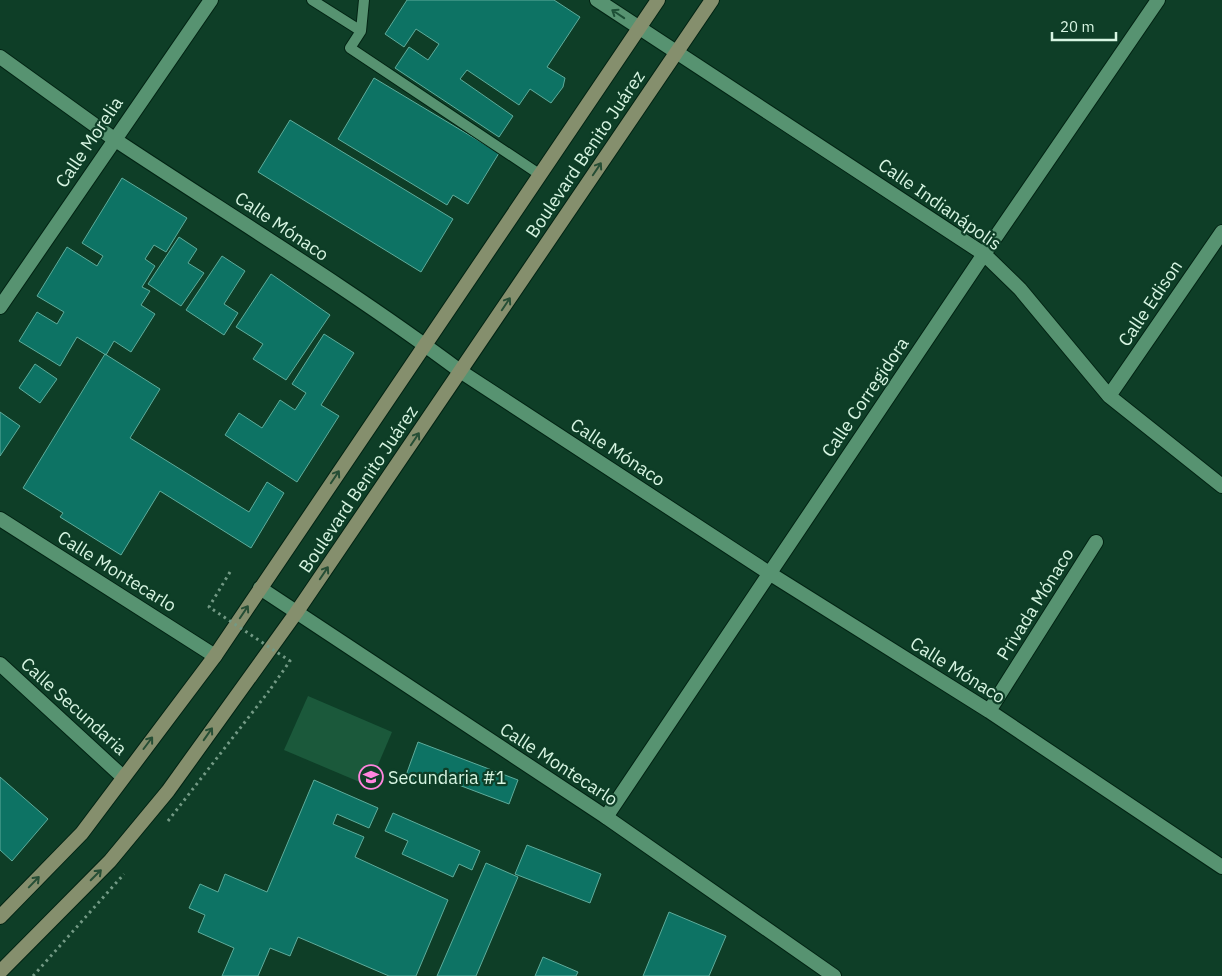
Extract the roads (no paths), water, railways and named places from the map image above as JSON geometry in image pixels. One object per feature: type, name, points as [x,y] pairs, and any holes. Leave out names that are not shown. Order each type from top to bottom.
[{"type":"main road","name":"Boulevard Benito Juárez","points":[[0,917],[82,833],[215,656],[658,0]]},
{"type":"main road","name":"Boulevard Benito Juárez","points":[[0,972],[122,847],[168,791],[296,613],[712,0]]},
{"type":"street","name":"Calle Morelia","points":[[3,297],[211,0]]},
{"type":"street","name":"Calle Indianápolis","points":[[597,0],[984,254],[1020,290],[1109,396],[1222,486]]},
{"type":"street","name":"Calle Corregidora","points":[[606,817],[984,254],[1158,0]]},
{"type":"street","name":"Calle Mónaco","points":[[0,57],[114,138],[256,230],[424,344],[460,371],[769,573],[989,711],[1222,867]]},
{"type":"street","name":"Calle Edison","points":[[1109,396],[1222,232]]},
{"type":"street","name":"Calle Montecarlo","points":[[0,519],[215,656]]},
{"type":"street","name":"Privada Mónaco","points":[[989,711],[1096,542]]},
{"type":"street","name":"Calle Montecarlo","points":[[260,588],[606,817],[834,976]]},
{"type":"street","name":"Calle Secundaria","points":[[0,664],[124,777]]},
{"type":"lane","points":[[312,0],[361,32]]},
{"type":"lane","points":[[364,0],[361,32],[350,48],[539,174]]},
{"type":"place","name":"Secundaria #1","points":[[371,777]]}]
